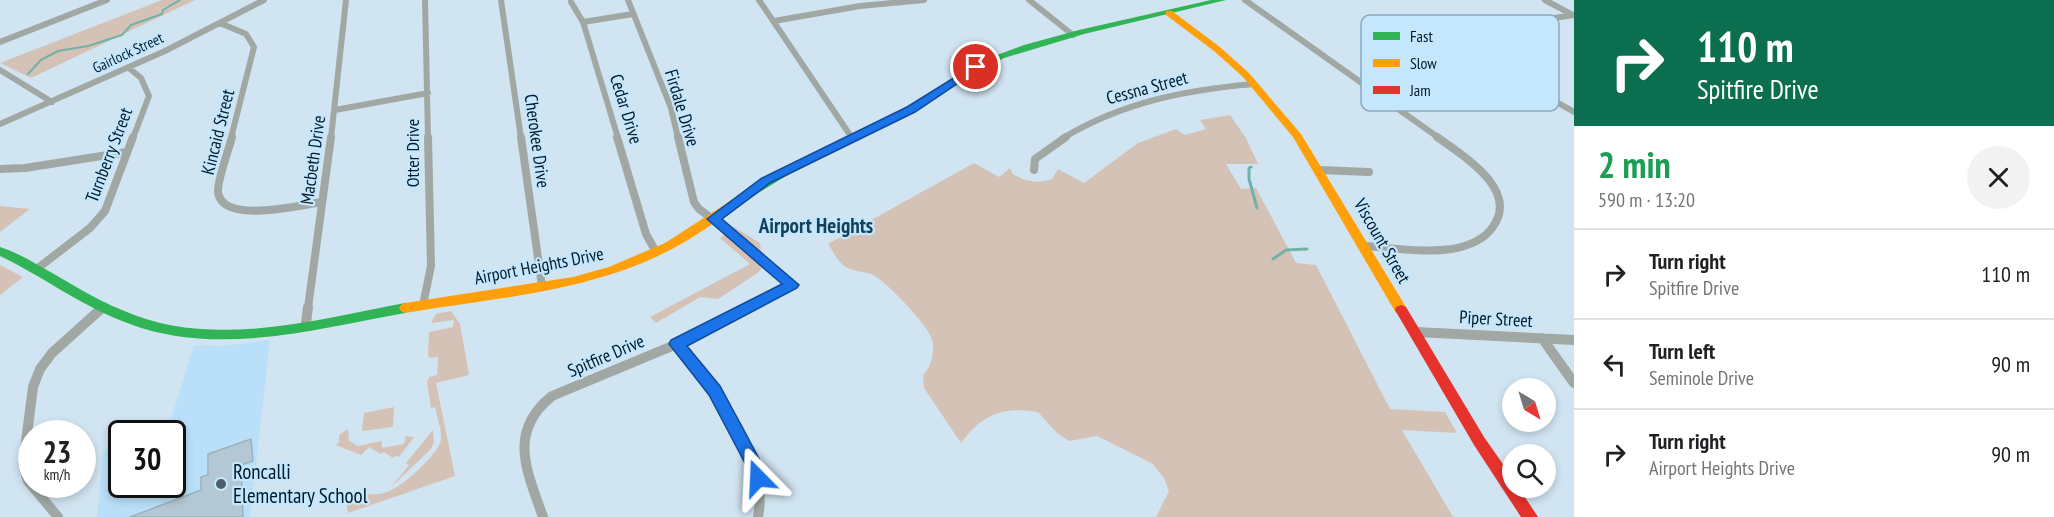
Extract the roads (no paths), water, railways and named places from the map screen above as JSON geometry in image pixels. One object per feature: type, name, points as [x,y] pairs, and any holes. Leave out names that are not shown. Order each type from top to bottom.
[{"type":"street","points":[[2,40],[107,0]]},
{"type":"street","name":"Gairlock Street","points":[[0,124],[129,68],[264,0]]},
{"type":"street","name":"Macbeth Drive","points":[[306,323],[335,110],[346,0]]},
{"type":"street","name":"Otter Drive","points":[[423,305],[431,266],[427,151],[429,93],[425,0]]},
{"type":"street","name":"Cherokee Drive","points":[[501,0],[542,286]]},
{"type":"street","name":"Firdale Drive","points":[[628,0],[671,108],[692,195],[699,209],[792,285]]},
{"type":"street","points":[[759,0],[852,138]]},
{"type":"street","points":[[774,21],[860,6],[924,0]]},
{"type":"street","points":[[1029,0],[1073,35]]},
{"type":"street","name":"Airport Heights Drive","points":[[0,251],[38,268],[119,316],[156,329],[198,335],[239,334],[593,276],[656,252],[713,219],[766,180],[911,109],[988,61],[1014,50],[1222,0]]},
{"type":"street","points":[[1245,0],[1361,82]]},
{"type":"street","points":[[1545,0],[1573,15]]},
{"type":"street","name":"Cedar Drive","points":[[572,2],[583,22],[646,234],[656,252]]},
{"type":"street","name":"Viscount Street","points":[[1168,13],[1224,56],[1254,84],[1288,123],[1365,246],[1493,462],[1530,517]]},
{"type":"street","points":[[583,22],[633,14]]},
{"type":"street","name":"Kincaid Street","points":[[220,23],[247,34],[253,40],[254,47],[218,191],[220,198],[237,211],[249,212],[322,202]]},
{"type":"street","name":"Turnberry Street","points":[[38,268],[102,216],[149,92],[138,74],[129,68]]},
{"type":"street","points":[[0,70],[52,102]]},
{"type":"street","name":"Cessna Street","points":[[1034,170],[1035,159],[1056,142],[1083,125],[1111,112],[1176,93],[1254,84]]},
{"type":"street","points":[[335,110],[429,93]]},
{"type":"street","points":[[1559,103],[1574,112]]},
{"type":"street","points":[[1365,246],[1441,249],[1466,246],[1488,232],[1497,223],[1500,206],[1495,189],[1478,169],[1401,111]]},
{"type":"street","points":[[0,169],[25,168],[127,152]]},
{"type":"street","points":[[1319,170],[1369,172]]},
{"type":"street","name":"Spitfire Drive","points":[[543,517],[525,462],[527,422],[540,406],[552,396],[677,344],[792,285]]},
{"type":"street","points":[[58,517],[28,481],[23,465],[33,387],[40,369],[52,353],[103,308]]},
{"type":"street","name":"Piper Street","points":[[1416,332],[1574,340]]},
{"type":"street","points":[[1542,338],[1574,383]]},
{"type":"street","points":[[677,344],[715,390],[755,466],[760,489],[758,517]]},
{"type":"waterway","points":[[28,74],[41,60],[58,51],[88,46],[122,35],[131,25],[162,14],[163,10],[180,0]]},
{"type":"waterway","points":[[1251,167],[1249,168],[1249,179],[1257,208]]},
{"type":"waterway","points":[[1273,259],[1286,250],[1307,249]]},
{"type":"place","name":"Roncalli Elementary School","points":[[221,484]]},
{"type":"district","name":"Airport Heights","points":[[816,226]]}]
